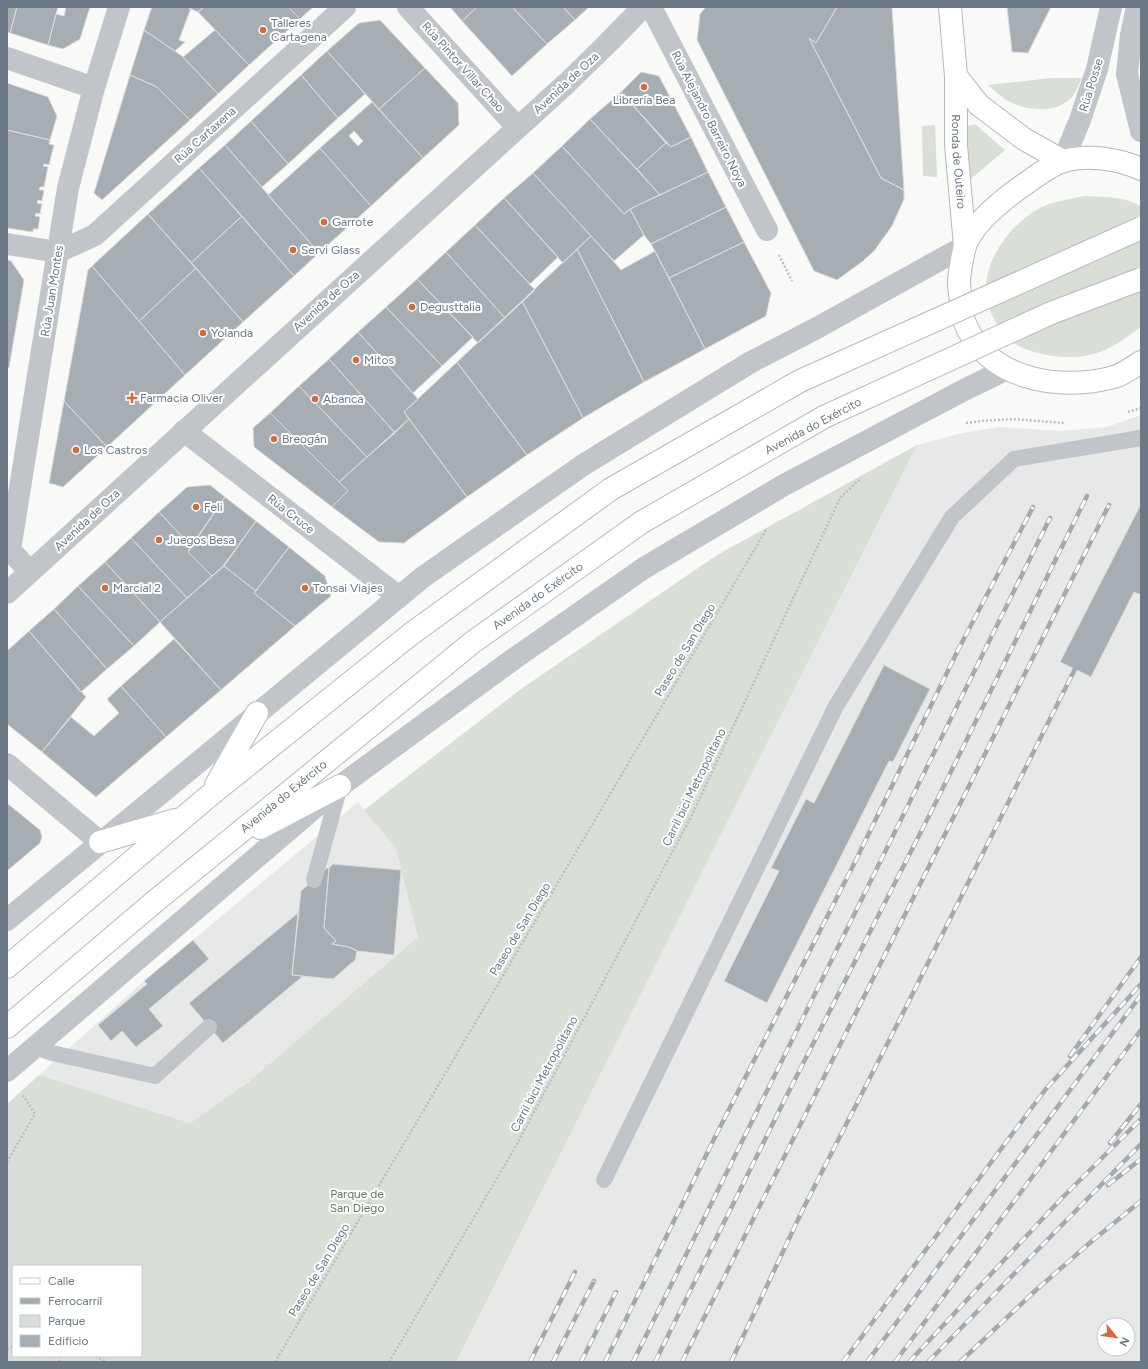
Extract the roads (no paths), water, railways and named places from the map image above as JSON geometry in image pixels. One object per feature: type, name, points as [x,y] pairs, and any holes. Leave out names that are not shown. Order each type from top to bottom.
[{"type":"main road","name":"Ronda de Outeiro","points":[[950,7],[956,76],[956,145],[965,246]]},
{"type":"main road","name":"Ronda de Outeiro","points":[[956,76],[980,105],[990,114],[1024,139],[1063,161]]},
{"type":"main road","points":[[1141,169],[1131,164],[1107,159],[1083,158],[1063,161],[1034,178],[1003,200],[976,228],[965,246],[959,281],[963,318],[971,334],[982,349],[1007,369],[1026,377],[1047,381],[1082,383],[1116,376],[1141,362]]},
{"type":"main road","points":[[7,967],[182,818],[411,634],[611,489],[800,381],[1141,228]]},
{"type":"main road","name":"Avenida do Exército","points":[[7,1028],[153,903],[473,642],[642,522],[824,417],[1052,313],[1141,279]]},
{"type":"main road","points":[[209,796],[257,713]]},
{"type":"main road","points":[[216,852],[340,786]]},
{"type":"main road","points":[[100,842],[182,818]]},
{"type":"street","name":"Rúa Juan Montes","points":[[30,572],[10,550],[68,188],[94,88],[119,7]]},
{"type":"street","name":"Rúa Cartaxena","points":[[58,252],[95,235],[345,7]]},
{"type":"street","name":"Rúa Pintor Villar Chao","points":[[408,7],[517,127]]},
{"type":"street","name":"Avenida de Oza","points":[[7,593],[567,83],[643,7]]},
{"type":"street","name":"Rúa Alejandro Barreiro Noya","points":[[651,7],[767,230]]},
{"type":"street","name":"Rúa Posse","points":[[1063,161],[1080,120],[1097,69],[1111,7]]},
{"type":"street","points":[[1137,7],[1131,35],[1127,74],[1141,131]]},
{"type":"street","points":[[7,58],[94,88]]},
{"type":"street","points":[[7,244],[58,252]]},
{"type":"street","points":[[7,920],[398,596],[423,577],[597,456],[751,362],[815,329],[965,246]]},
{"type":"street","points":[[7,1071],[340,786],[515,658],[644,568],[784,484],[1007,369]]},
{"type":"street","name":"Rúa Cruce","points":[[184,431],[398,596]]},
{"type":"street","points":[[7,764],[100,842]]},
{"type":"lane","points":[[604,1180],[836,706],[952,517],[1014,459],[1141,438]]},
{"type":"lane","points":[[314,880],[340,786]]},
{"type":"lane","points":[[35,1047],[52,1053],[155,1076],[209,1027]]},
{"type":"railway","points":[[655,1362],[786,1097],[932,810],[1087,496]]},
{"type":"railway","points":[[682,1362],[1109,505]]},
{"type":"railway","points":[[605,1362],[714,1139],[855,862],[958,650],[1033,507]]},
{"type":"railway","points":[[633,1362],[1050,518]]},
{"type":"railway","points":[[731,1362],[804,1207],[1075,669]]},
{"type":"railway","points":[[1070,1056],[1141,957]]},
{"type":"railway","points":[[843,1362],[1045,1090],[1141,984]]},
{"type":"railway","points":[[867,1362],[1141,995]]},
{"type":"railway","points":[[895,1362],[1141,1030]]},
{"type":"railway","points":[[1110,1143],[1141,1104]]},
{"type":"railway","points":[[909,1362],[1062,1198],[1141,1119]]},
{"type":"railway","points":[[928,1362],[1141,1144]]},
{"type":"railway","points":[[1108,1185],[1141,1159]]},
{"type":"railway","points":[[960,1362],[1035,1291],[1092,1241],[1141,1201]]},
{"type":"railway","points":[[530,1362],[575,1272]]},
{"type":"railway","points":[[553,1362],[594,1281]]},
{"type":"railway","points":[[581,1362],[616,1292]]},
{"type":"place","name":"Talleres Cartagena","points":[[263,30]]},
{"type":"place","name":"Librería Bea","points":[[644,87]]},
{"type":"place","name":"Garrote","points":[[324,222]]},
{"type":"place","name":"Servi Glass","points":[[293,250]]},
{"type":"place","name":"Degusttalia","points":[[412,307]]},
{"type":"place","name":"Yolanda","points":[[203,333]]},
{"type":"place","name":"Mitos","points":[[356,360]]},
{"type":"place","name":"Farmacia Oliver","points":[[132,398]]},
{"type":"place","name":"Abanca","points":[[315,399]]},
{"type":"place","name":"Breogán","points":[[274,439]]},
{"type":"place","name":"Los Castros","points":[[76,450]]},
{"type":"place","name":"Feli","points":[[196,507]]},
{"type":"place","name":"Juegos Besa","points":[[159,540]]},
{"type":"place","name":"Marcial 2","points":[[105,588]]},
{"type":"place","name":"Tonsai Viajes","points":[[305,588]]},
{"type":"park label","name":"Parque de San Diego","points":[[357,1201]]}]
